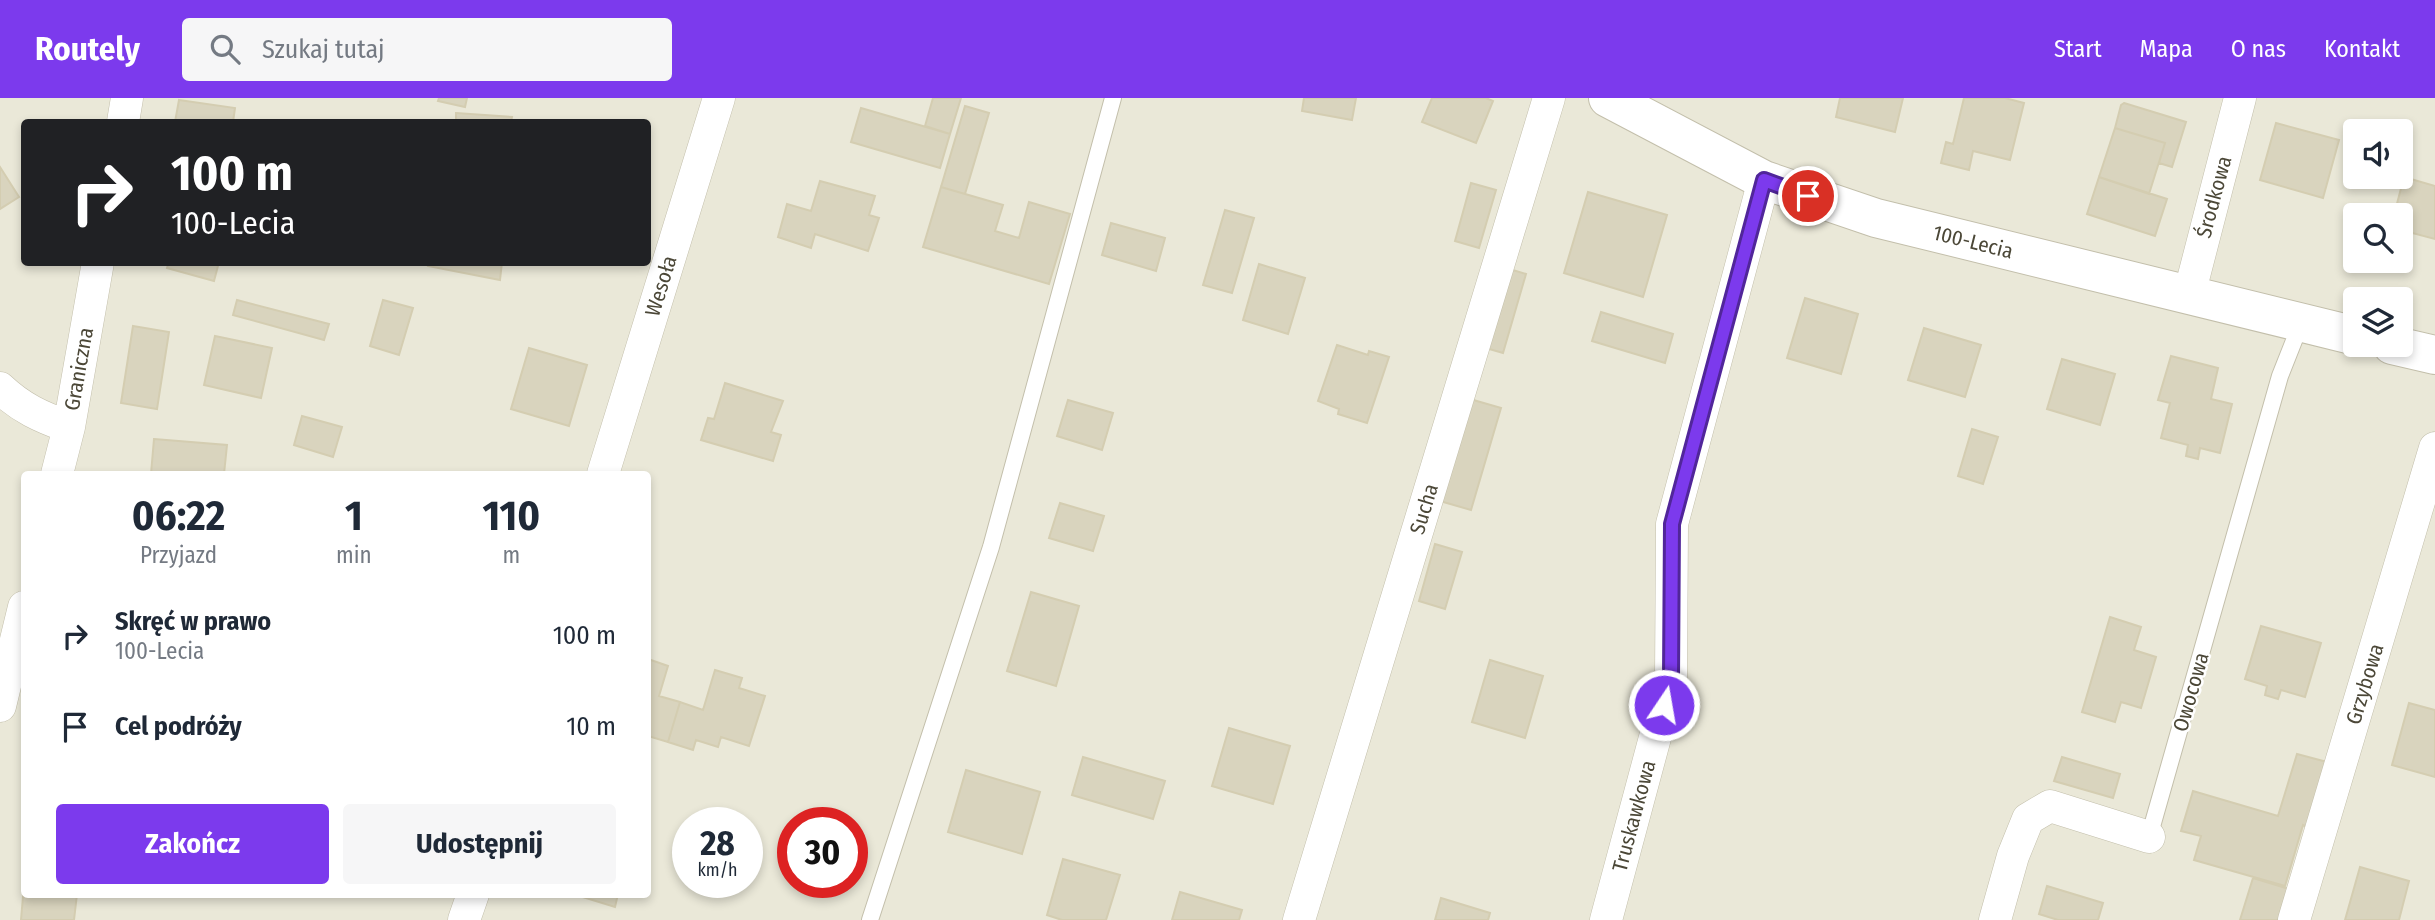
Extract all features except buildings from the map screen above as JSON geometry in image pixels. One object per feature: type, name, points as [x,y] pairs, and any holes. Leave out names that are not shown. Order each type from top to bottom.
[{"type":"street","points":[[124,119],[127,98]]},
{"type":"street","name":"Wesoła","points":[[604,471],[719,98]]},
{"type":"street","name":"Sucha","points":[[1299,920],[1549,98]]},
{"type":"street","name":"100-Lecia","points":[[1608,98],[1764,180],[1876,218],[2343,333]]},
{"type":"street","name":"Środkowa","points":[[2189,295],[2240,98]]},
{"type":"street","name":"Truskawkowa","points":[[1606,920],[1671,678],[1672,524],[1764,180]]},
{"type":"street","name":"Graniczna","points":[[58,471],[69,427],[97,266]]},
{"type":"street","points":[[2413,350],[2435,355]]},
{"type":"street","points":[[0,388],[16,403],[35,415],[69,427]]},
{"type":"street","name":"Grzybowa","points":[[2294,920],[2435,447]]},
{"type":"street","points":[[0,706],[21,619]]},
{"type":"street","name":"Owocowa","points":[[1995,920],[2013,856],[2028,819],[2050,806],[2150,837]]},
{"type":"street","points":[[464,920],[472,898]]},
{"type":"lane","points":[[870,920],[991,547],[1113,98]]},
{"type":"lane","name":"Owocowa","points":[[2150,837],[2280,376],[2301,323]]},
{"type":"shaded area","points":[[0,98],[2435,98],[2435,920],[0,920]]},
{"type":"route","points":[[1664,705],[1671,678],[1672,524],[1764,180],[1808,196]]}]
